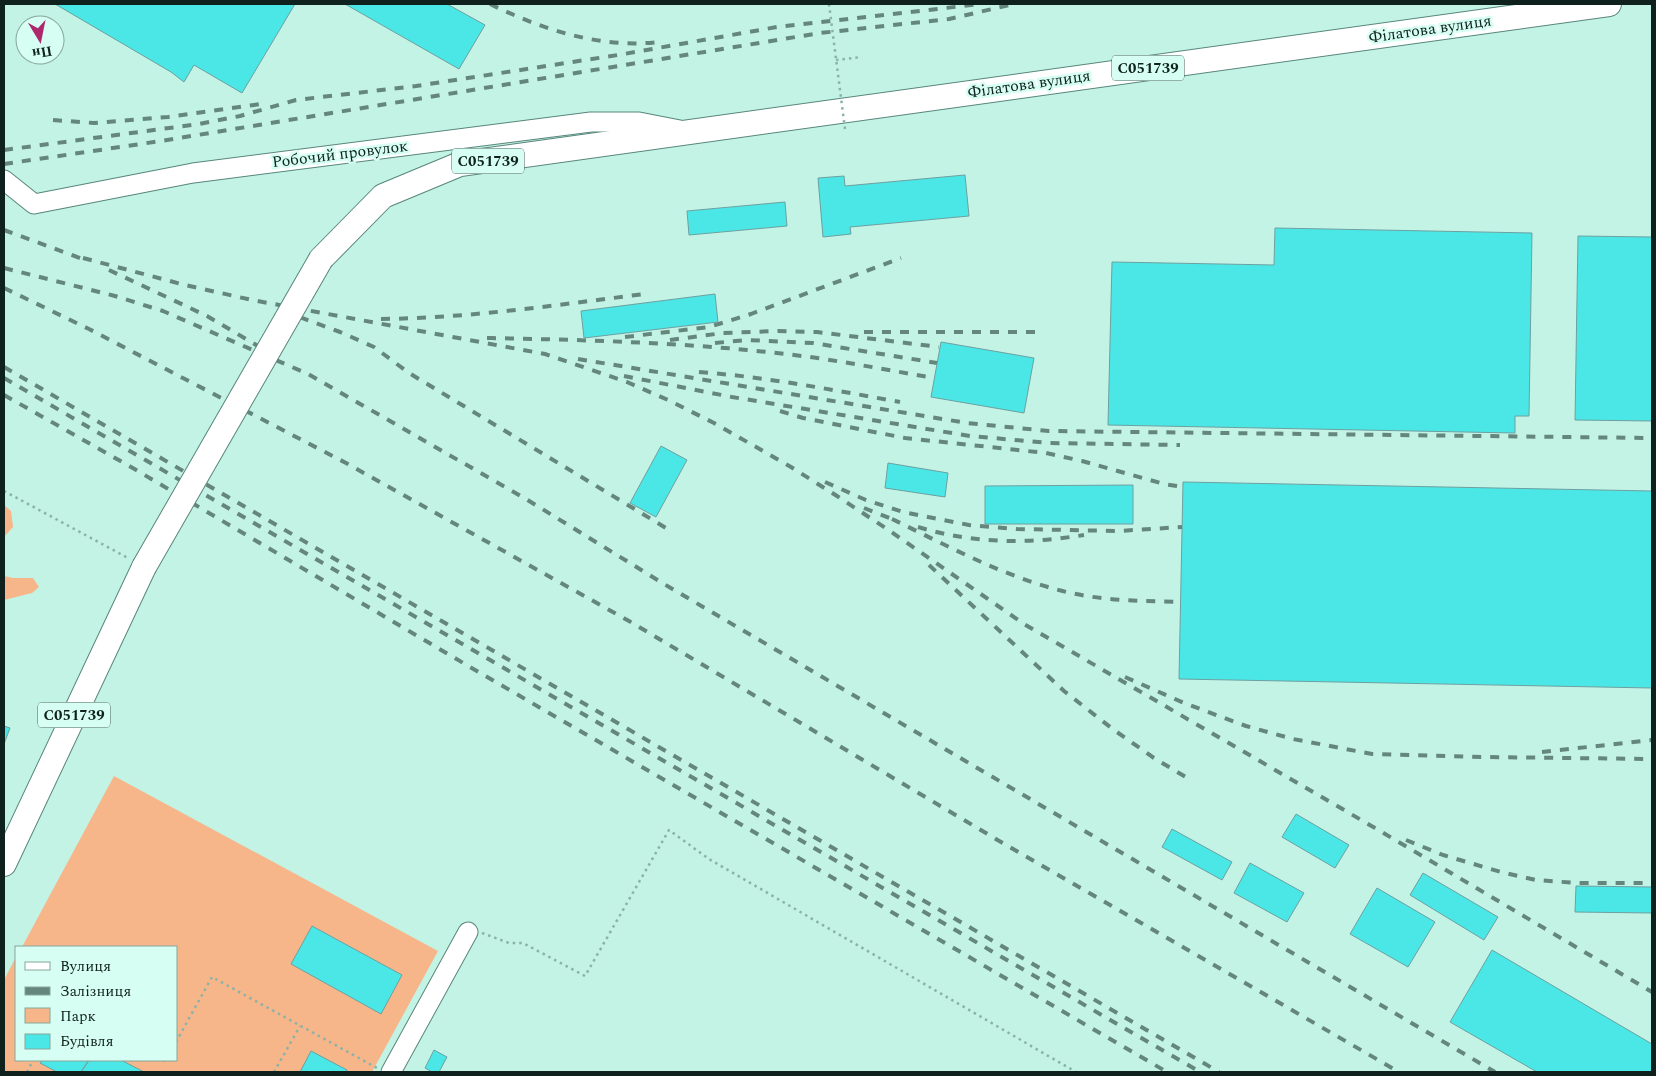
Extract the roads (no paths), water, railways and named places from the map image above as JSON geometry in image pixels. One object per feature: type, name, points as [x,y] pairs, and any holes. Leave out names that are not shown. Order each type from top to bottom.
[{"type":"main road","name":"Філатова вулиця","points":[[686,132],[1609,4]]},
{"type":"main road","name":"С051739","points":[[4,864],[144,567],[321,260],[383,196],[460,164],[686,132]]},
{"type":"street","name":"Робочий провулок","points":[[4,180],[34,204],[192,173],[600,122],[639,122],[686,132]]},
{"type":"street","points":[[596,145],[612,138],[612,130],[608,125],[600,122]]},
{"type":"street","points":[[391,1072],[468,932]]},
{"type":"railway","points":[[490,4],[551,29],[593,40],[615,43],[658,42]]},
{"type":"railway","points":[[4,150],[199,124],[240,116],[296,100],[416,86],[618,55],[777,27],[981,4]]},
{"type":"railway","points":[[4,164],[161,141],[820,33],[949,19],[1014,4]]},
{"type":"railway","points":[[53,120],[94,123],[168,117],[261,104]]},
{"type":"railway","points":[[4,230],[88,261]]},
{"type":"railway","points":[[83,258],[185,285],[252,300],[545,354],[627,382],[668,400],[714,423],[791,467],[887,529],[1024,624],[1652,992]]},
{"type":"railway","points":[[625,337],[709,327],[751,314],[901,258]]},
{"type":"railway","points":[[4,268],[115,296],[163,311],[308,374],[526,499],[664,584],[1495,1072]]},
{"type":"railway","points":[[109,270],[207,316],[258,346]]},
{"type":"railway","points":[[4,288],[89,329],[346,463],[629,621],[1001,842],[1399,1072]]},
{"type":"railway","points":[[381,319],[480,314],[644,294]]},
{"type":"railway","points":[[283,311],[374,347],[409,373],[666,528]]},
{"type":"railway","points":[[670,340],[723,333],[817,332],[939,347]]},
{"type":"railway","points":[[864,332],[1039,332]]},
{"type":"railway","points":[[487,338],[608,341],[730,348],[810,357],[934,378]]},
{"type":"railway","points":[[715,343],[746,340],[813,343],[937,363]]},
{"type":"railway","points":[[578,359],[967,423],[1049,431],[1652,438]]},
{"type":"railway","points":[[4,367],[1219,1072]]},
{"type":"railway","points":[[699,372],[775,381],[900,402]]},
{"type":"railway","points":[[624,376],[732,397],[970,436],[1049,443],[1180,445]]},
{"type":"railway","points":[[4,378],[1200,1072]]},
{"type":"railway","points":[[4,395],[131,467],[470,667],[1167,1072]]},
{"type":"railway","points":[[780,411],[803,418],[905,438],[1046,453],[1164,484],[1183,487]]},
{"type":"railway","points":[[825,482],[866,500],[903,512],[969,525],[1017,529],[1118,531],[1182,527]]},
{"type":"railway","points":[[864,508],[897,521]]},
{"type":"railway","points":[[892,519],[1002,571],[1048,587],[1098,598],[1181,602]]},
{"type":"railway","points":[[918,527],[960,537],[1001,541],[1042,540],[1084,535]]},
{"type":"railway","points":[[929,565],[1064,691],[1114,730],[1154,758],[1189,779]]},
{"type":"railway","points":[[1125,677],[1184,703],[1246,726],[1293,739],[1372,754],[1652,759]]},
{"type":"railway","points":[[1542,752],[1652,740]]},
{"type":"railway","points":[[1406,840],[1443,855],[1536,880],[1577,883],[1652,883]]}]
